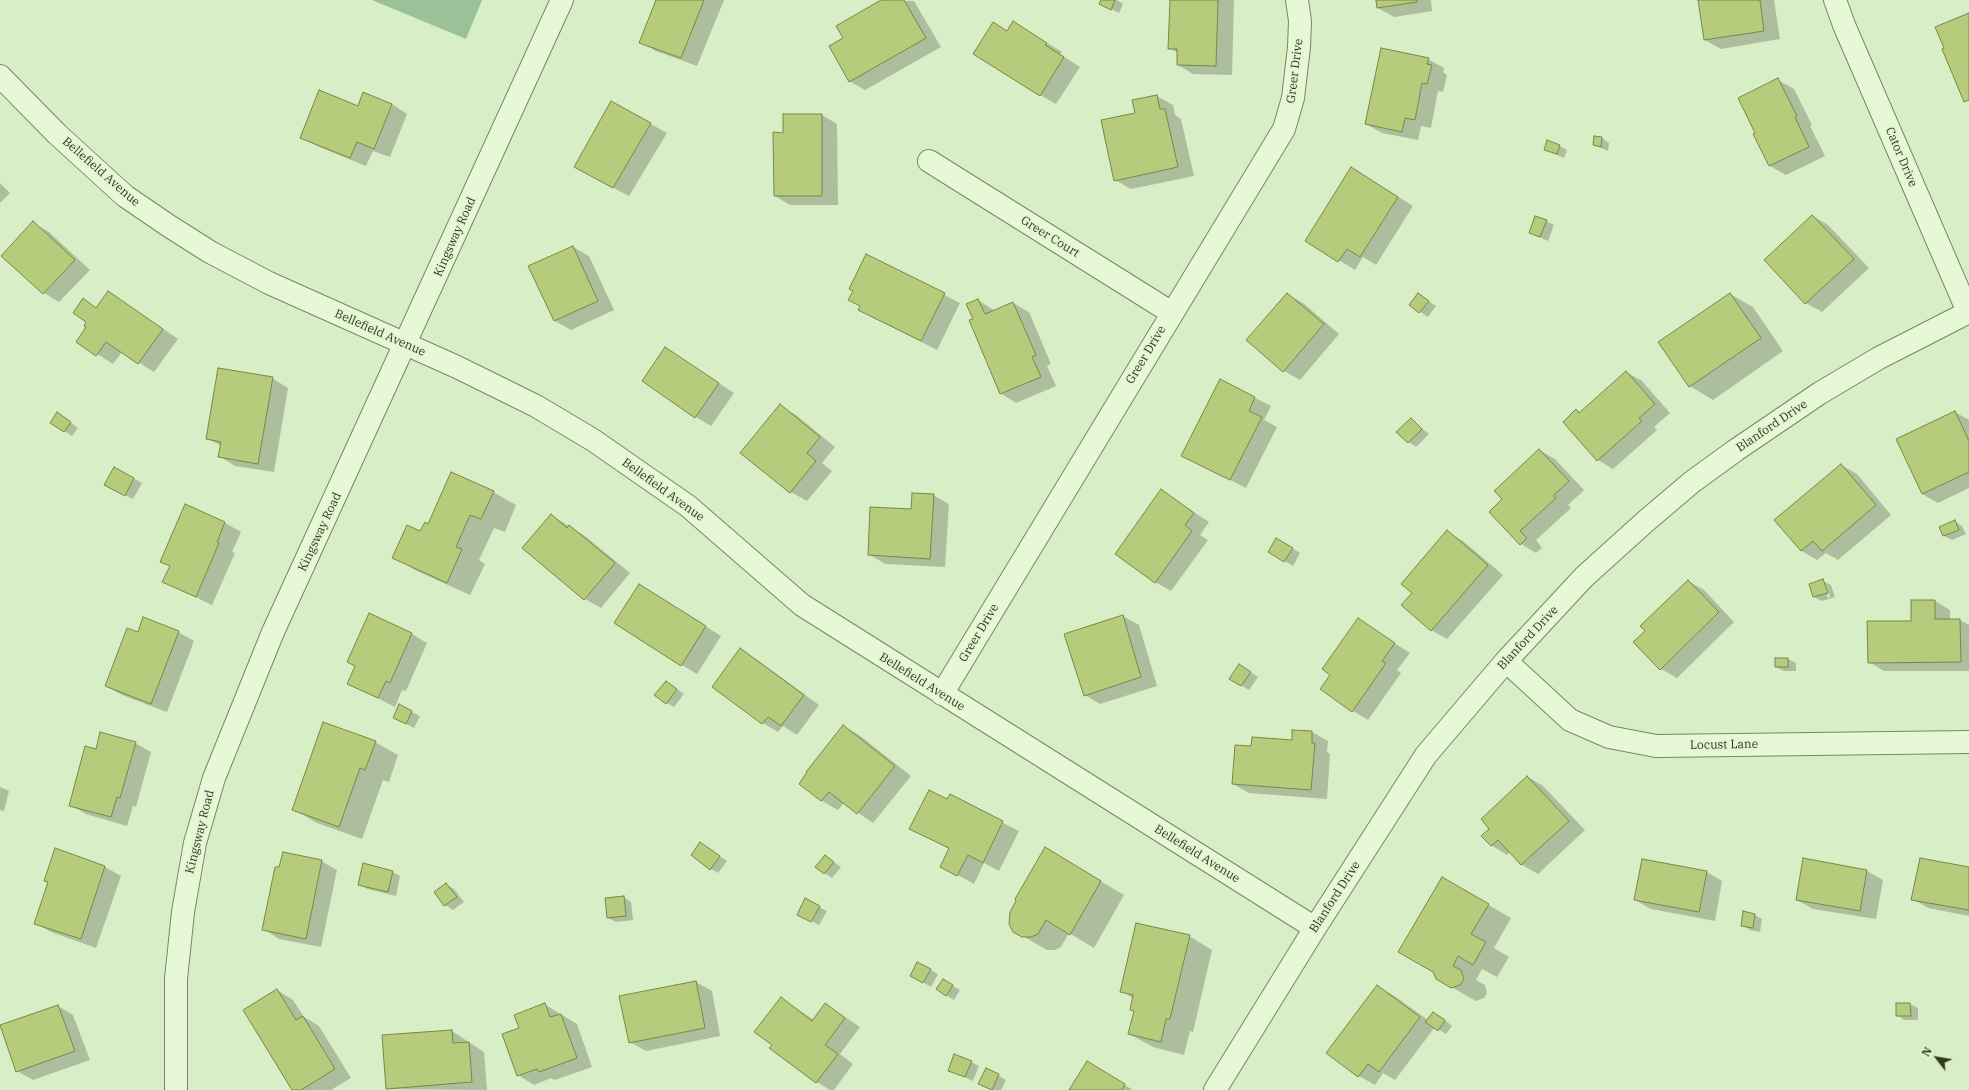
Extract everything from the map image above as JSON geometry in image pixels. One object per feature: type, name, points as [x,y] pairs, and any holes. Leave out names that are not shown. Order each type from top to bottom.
[{"type":"street","name":"Kingsway Road","points":[[176,1090],[176,979],[183,912],[195,843],[214,778],[273,632],[406,345],[562,0]]},
{"type":"street","name":"Greer Drive","points":[[942,694],[1284,129],[1293,98],[1299,47],[1300,21],[1297,0]]},
{"type":"street","name":"Cator Drive","points":[[1835,0],[1844,25],[1969,312]]},
{"type":"street","name":"Bellefield Avenue","points":[[0,76],[57,134],[125,196],[169,226],[210,252],[269,283],[536,406],[593,440],[688,506],[802,605],[1315,928]]},
{"type":"street","name":"Greer Court","points":[[929,161],[1172,313]]},
{"type":"street","name":"Blanford Drive","points":[[1215,1090],[1315,928],[1426,755],[1506,661],[1584,577],[1646,520],[1692,482],[1736,450],[1820,393],[1903,345],[1969,312]]},
{"type":"street","name":"Locust Lane","points":[[1506,661],[1570,720],[1609,738],[1656,746],[1969,742]]},
{"type":"green space","points":[[372,0],[482,0],[466,39]]},
{"type":"building","points":[[656,0],[704,0],[681,58],[639,43]]},
{"type":"building","points":[[881,0],[904,0],[926,38],[849,82],[829,46],[843,38],[836,26]]},
{"type":"building","points":[[1101,0],[1115,0],[1111,10],[1099,4]]},
{"type":"building","points":[[1170,0],[1218,0],[1216,66],[1177,65],[1177,49],[1168,49]]},
{"type":"building","points":[[1376,0],[1417,0],[1417,2],[1377,8]]},
{"type":"building","points":[[1698,0],[1760,0],[1764,31],[1704,40]]},
{"type":"building","points":[[1969,13],[1969,100],[1964,102],[1942,49],[1944,48],[1935,27]]},
{"type":"building","points":[[1013,21],[1047,43],[1045,45],[1064,57],[1040,96],[973,54],[993,22],[1007,31]]},
{"type":"building","points":[[1381,48],[1429,58],[1427,64],[1432,65],[1427,84],[1422,83],[1415,120],[1405,118],[1402,132],[1365,124]]},
{"type":"building","points":[[1778,78],[1797,116],[1795,117],[1809,147],[1769,166],[1753,134],[1755,133],[1738,98]]},
{"type":"building","points":[[319,90],[358,106],[363,92],[392,104],[374,149],[357,142],[350,158],[300,138]]},
{"type":"building","points":[[1157,95],[1160,109],[1165,109],[1178,167],[1114,181],[1101,120],[1135,113],[1132,100]]},
{"type":"building","points":[[611,101],[651,123],[613,188],[574,167]]},
{"type":"building","points":[[783,114],[822,114],[822,196],[774,196],[773,132],[783,133]]},
{"type":"building","points":[[1594,136],[1602,137],[1601,147],[1593,145]]},
{"type":"building","points":[[1547,140],[1560,145],[1557,154],[1544,150]]},
{"type":"building","points":[[1351,167],[1398,197],[1360,257],[1347,249],[1338,262],[1305,241]]},
{"type":"building","points":[[1812,215],[1854,259],[1805,304],[1764,260]]},
{"type":"building","points":[[1535,216],[1547,220],[1540,237],[1529,233]]},
{"type":"building","points":[[33,221],[75,260],[43,294],[1,256]]},
{"type":"building","points":[[573,246],[598,301],[554,321],[528,266]]},
{"type":"building","points":[[866,254],[945,293],[921,341],[858,310],[860,306],[848,300],[853,291],[849,289]]},
{"type":"building","points":[[108,291],[163,329],[138,364],[106,342],[96,356],[76,342],[86,327],[84,326],[86,322],[73,313],[83,298],[96,308]]},
{"type":"building","points":[[1287,293],[1324,324],[1283,372],[1246,340]]},
{"type":"building","points":[[1418,293],[1429,301],[1419,313],[1409,305]]},
{"type":"building","points":[[1730,293],[1761,338],[1689,387],[1658,342]]},
{"type":"building","points":[[978,299],[985,314],[1013,302],[1036,355],[1032,357],[1041,377],[1000,394],[969,320],[973,319],[966,304]]},
{"type":"building","points":[[665,347],[719,383],[695,418],[642,381]]},
{"type":"building","points":[[218,368],[273,377],[258,464],[218,457],[221,442],[206,439]]},
{"type":"building","points":[[1626,371],[1655,404],[1639,418],[1642,421],[1597,461],[1563,422],[1576,409],[1579,413]]},
{"type":"building","points":[[1220,379],[1255,397],[1249,411],[1262,417],[1230,480],[1181,456]]},
{"type":"building","points":[[780,404],[820,437],[807,453],[816,461],[790,493],[740,453]]},
{"type":"building","points":[[1955,411],[1969,441],[1969,472],[1922,494],[1896,439]]},
{"type":"building","points":[[57,412],[71,422],[64,432],[50,423]]},
{"type":"building","points":[[1411,418],[1422,429],[1408,443],[1396,432]]},
{"type":"building","points":[[1539,449],[1569,481],[1553,496],[1556,498],[1520,531],[1527,538],[1520,545],[1489,512],[1502,499],[1494,491]]},
{"type":"building","points":[[1841,464],[1876,505],[1822,551],[1813,541],[1801,551],[1774,520]]},
{"type":"building","points":[[114,467],[134,478],[125,496],[104,485]]},
{"type":"building","points":[[451,472],[494,491],[481,519],[470,515],[456,547],[462,549],[447,583],[392,558],[407,525],[420,531],[425,522],[428,524]]},
{"type":"building","points":[[1161,489],[1194,513],[1185,525],[1192,531],[1155,583],[1115,554]]},
{"type":"building","points":[[912,493],[934,494],[930,559],[868,555],[870,507],[911,509]]},
{"type":"building","points":[[185,504],[225,522],[217,542],[219,543],[196,597],[162,582],[170,566],[160,562]]},
{"type":"building","points":[[551,514],[567,528],[569,525],[615,563],[584,600],[522,548]]},
{"type":"building","points":[[1955,520],[1959,530],[1943,536],[1939,527]]},
{"type":"building","points":[[1447,530],[1488,565],[1431,631],[1401,605],[1412,593],[1401,584]]},
{"type":"building","points":[[1276,538],[1293,548],[1284,562],[1268,552]]},
{"type":"building","points":[[1823,579],[1828,593],[1813,597],[1809,584]]},
{"type":"building","points":[[1688,580],[1719,612],[1660,670],[1633,642],[1645,631],[1640,626]]},
{"type":"building","points":[[639,584],[706,626],[681,666],[614,623]]},
{"type":"building","points":[[1911,600],[1935,600],[1935,619],[1960,619],[1961,662],[1868,663],[1867,621],[1911,621]]},
{"type":"building","points":[[369,613],[412,633],[390,683],[386,681],[378,698],[347,684],[355,666],[347,662]]},
{"type":"building","points":[[1123,615],[1141,677],[1084,696],[1064,634]]},
{"type":"building","points":[[143,617],[179,631],[151,704],[105,686],[127,628],[138,632]]},
{"type":"building","points":[[1358,618],[1395,643],[1382,661],[1386,663],[1352,712],[1320,689],[1330,675],[1322,669]]},
{"type":"building","points":[[740,648],[804,695],[781,726],[768,717],[762,724],[712,687]]},
{"type":"building","points":[[1775,658],[1788,658],[1788,667],[1775,667]]},
{"type":"building","points":[[1239,664],[1251,672],[1241,686],[1229,679]]},
{"type":"building","points":[[666,681],[677,689],[666,704],[654,695]]},
{"type":"building","points":[[399,704],[412,711],[406,724],[393,718]]},
{"type":"building","points":[[323,722],[376,741],[365,770],[360,768],[339,827],[292,810]]},
{"type":"building","points":[[843,725],[895,766],[857,814],[829,792],[821,801],[799,784],[806,772]]},
{"type":"building","points":[[1292,730],[1312,731],[1312,743],[1315,743],[1311,790],[1232,784],[1235,745],[1251,746],[1252,737],[1292,740]]},
{"type":"building","points":[[100,732],[136,742],[120,798],[117,797],[111,817],[69,806],[85,746],[96,749]]},
{"type":"building","points":[[1527,776],[1569,821],[1521,865],[1498,840],[1491,846],[1481,836],[1489,829],[1481,819]]},
{"type":"building","points":[[929,790],[947,799],[950,794],[1003,821],[983,863],[968,855],[957,876],[940,867],[949,848],[909,829]]},
{"type":"building","points":[[700,842],[720,856],[710,870],[691,855]]},
{"type":"building","points":[[1045,847],[1101,881],[1070,935],[1046,920],[1038,934],[1031,937],[1022,937],[1013,932],[1009,924],[1010,912],[1016,901],[1015,899]]},
{"type":"building","points":[[55,848],[105,866],[81,939],[34,924],[48,882],[44,881]]},
{"type":"building","points":[[283,852],[322,860],[306,939],[262,930],[275,867],[279,867]]},
{"type":"building","points":[[825,855],[834,862],[824,874],[815,867]]},
{"type":"building","points":[[1803,858],[1867,870],[1860,911],[1796,900]]},
{"type":"building","points":[[1920,858],[1969,867],[1969,910],[1911,900]]},
{"type":"building","points":[[1642,859],[1707,871],[1699,912],[1634,900]]},
{"type":"building","points":[[363,863],[393,871],[388,892],[358,885]]},
{"type":"building","points":[[1442,877],[1489,904],[1471,934],[1486,942],[1473,965],[1458,956],[1453,966],[1461,970],[1464,979],[1460,985],[1451,988],[1436,979],[1433,972],[1398,952]]},
{"type":"building","points":[[446,883],[457,897],[444,906],[434,892]]},
{"type":"building","points":[[624,896],[626,916],[607,918],[605,898]]},
{"type":"building","points":[[805,898],[820,906],[811,922],[797,915]]},
{"type":"building","points":[[1743,911],[1755,914],[1753,928],[1741,926]]},
{"type":"building","points":[[1136,923],[1190,935],[1170,1019],[1166,1019],[1161,1042],[1128,1034],[1134,1011],[1130,1010],[1133,995],[1120,992]]},
{"type":"building","points":[[917,962],[931,969],[923,983],[910,976]]},
{"type":"building","points":[[943,979],[953,985],[946,996],[936,989]]},
{"type":"building","points":[[696,981],[705,1028],[629,1043],[619,996]]},
{"type":"building","points":[[1377,985],[1420,1017],[1379,1072],[1368,1064],[1358,1077],[1326,1053]]},
{"type":"building","points":[[277,989],[296,1020],[303,1016],[335,1069],[301,1090],[292,1090],[243,1010]]},
{"type":"building","points":[[781,997],[812,1021],[825,1003],[845,1018],[825,1045],[838,1054],[816,1083],[769,1048],[772,1045],[754,1032]]},
{"type":"building","points":[[545,1003],[550,1017],[561,1014],[577,1058],[539,1072],[537,1069],[517,1076],[502,1034],[519,1028],[514,1015]]},
{"type":"building","points":[[1896,1003],[1910,1003],[1911,1016],[1896,1016]]},
{"type":"building","points":[[58,1005],[75,1051],[16,1072],[0,1025]]},
{"type":"building","points":[[1433,1012],[1445,1020],[1438,1031],[1425,1022]]},
{"type":"building","points":[[452,1030],[453,1043],[469,1042],[472,1082],[386,1089],[382,1035]]},
{"type":"building","points":[[954,1054],[972,1061],[965,1077],[948,1071]]},
{"type":"building","points":[[1087,1061],[1125,1084],[1122,1090],[1069,1090]]},
{"type":"building","points":[[986,1068],[999,1074],[992,1090],[978,1084]]}]
